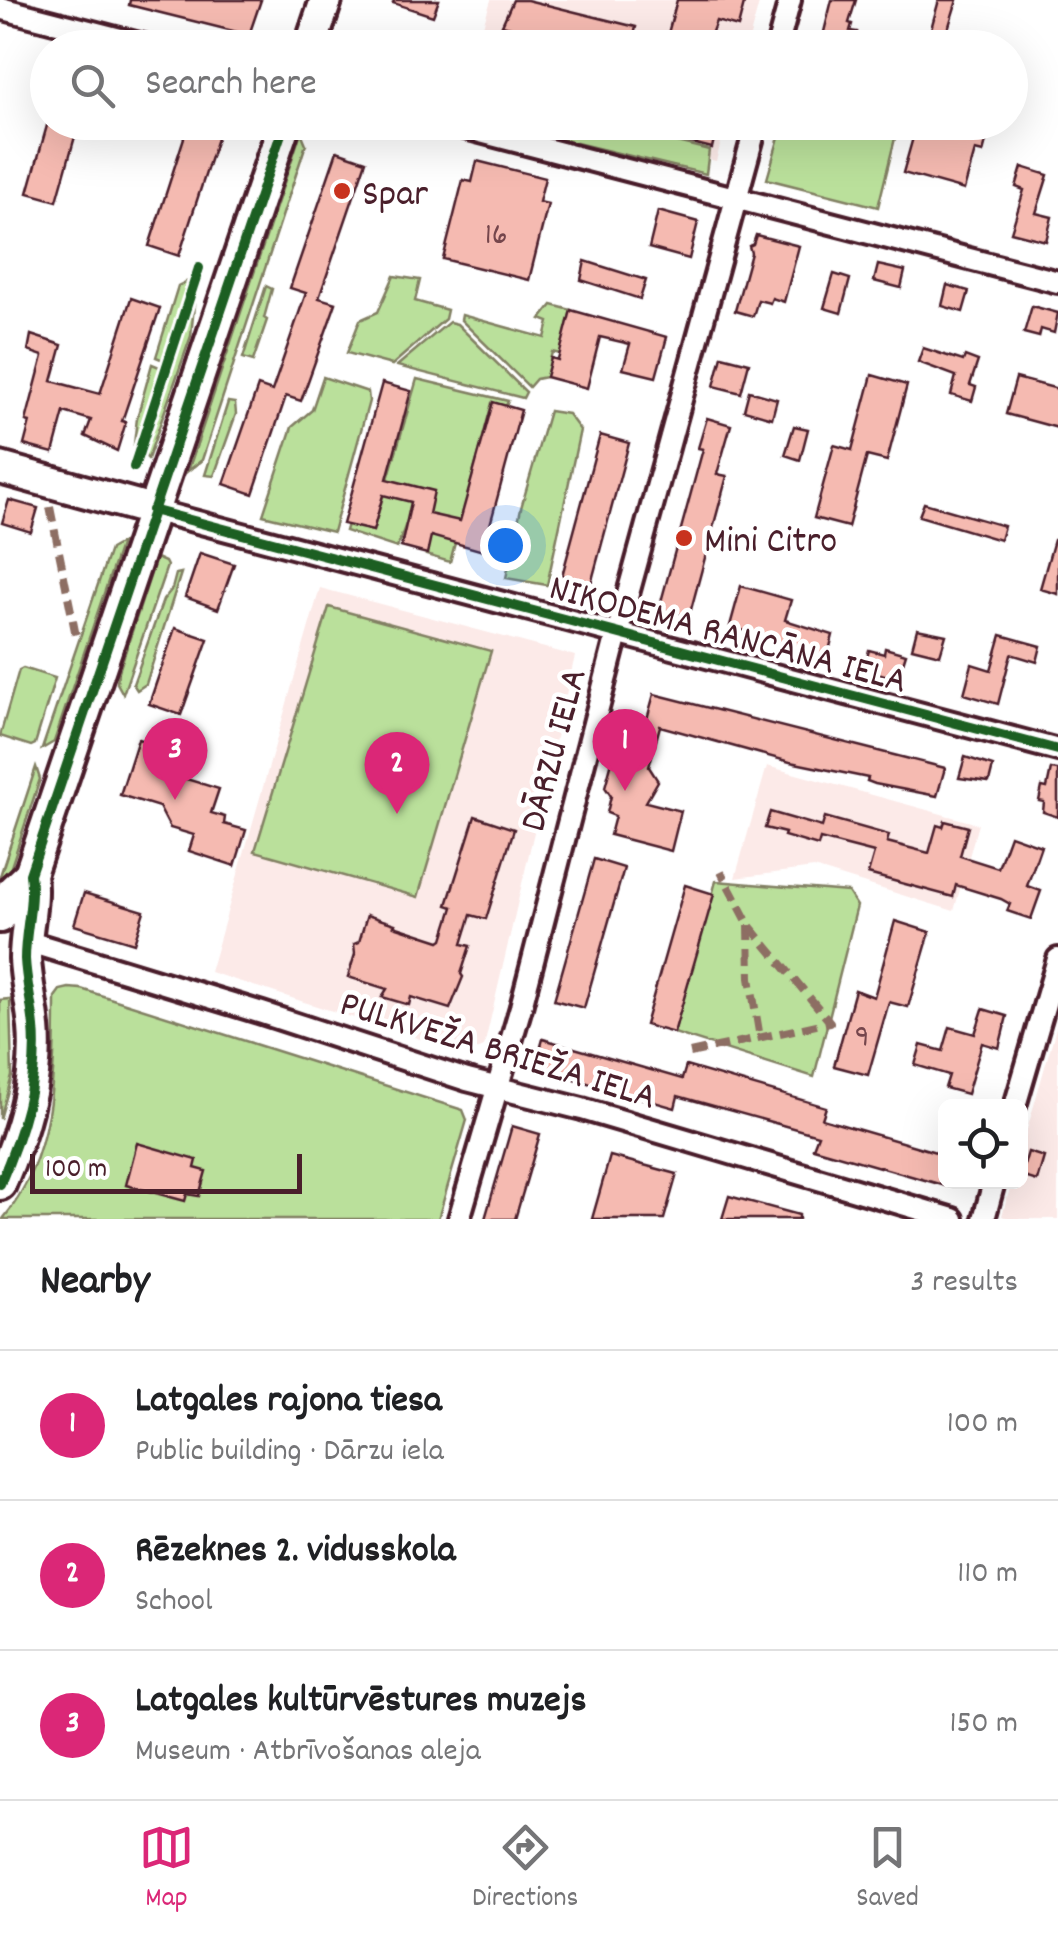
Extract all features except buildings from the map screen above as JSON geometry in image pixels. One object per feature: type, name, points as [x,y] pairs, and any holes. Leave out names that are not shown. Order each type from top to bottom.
[{"type":"main road","points":[[316,30],[326,0]]},
{"type":"main road","points":[[0,1184],[20,1136],[33,1066],[35,1032],[26,941],[33,896],[30,874],[278,140]]},
{"type":"main road","name":"NIKODEMA RANCĀNA IELA","points":[[0,468],[152,510]]},
{"type":"main road","points":[[0,917],[13,890],[30,874]]},
{"type":"main road","points":[[0,964],[29,987]]},
{"type":"street","points":[[782,30],[790,0]]},
{"type":"street","points":[[0,8],[85,30]]},
{"type":"street","points":[[513,140],[1058,282]]},
{"type":"street","name":"DĀRZU IELA","points":[[459,1219],[753,140]]},
{"type":"street","name":"NIKODEMA RANCĀNA IELA","points":[[152,510],[1058,750]]},
{"type":"street","name":"PULKVEŽA BRIEŽA IELA","points":[[26,941],[497,1089],[601,1115],[953,1219]]},
{"type":"street","points":[[1017,1099],[1058,960]]},
{"type":"street","points":[[984,1219],[992,1189]]},
{"type":"shaded area","points":[[491,0],[760,0],[752,30],[482,30]]},
{"type":"shaded area","points":[[630,140],[722,140],[716,161]]},
{"type":"shaded area","points":[[320,588],[575,656],[484,1047],[467,1054],[210,972]]},
{"type":"shaded area","points":[[767,766],[978,824],[954,911],[814,868],[735,878]]},
{"type":"shaded area","points":[[1058,1021],[1058,1219],[1002,1216],[1010,1189],[1028,1189],[1028,1126]]},
{"type":"green space","points":[[298,140],[304,140],[202,460],[188,471]]},
{"type":"green space","points":[[564,140],[669,140],[709,150],[706,174]]},
{"type":"green space","points":[[778,140],[895,140],[878,207],[767,179]]},
{"type":"green space","points":[[394,276],[420,280],[415,301],[447,310],[445,319],[392,365],[347,353],[360,320],[378,312]]},
{"type":"green space","points":[[192,283],[166,361],[156,357],[178,286]]},
{"type":"green space","points":[[266,286],[272,289],[264,318],[267,320],[253,361],[243,358]]},
{"type":"green space","points":[[195,296],[191,336],[148,459],[143,454]]},
{"type":"green space","points":[[552,305],[571,310],[560,354],[552,352],[546,377],[536,379],[529,387],[461,320],[462,315],[545,338],[549,322],[541,319]]},
{"type":"green space","points":[[449,322],[457,324],[526,392],[523,398],[397,366]]},
{"type":"green space","points":[[152,364],[162,368],[138,448],[133,453],[137,418]]},
{"type":"green space","points":[[323,377],[368,392],[369,401],[333,532],[263,515],[292,427],[312,410]]},
{"type":"green space","points":[[417,379],[508,401],[506,406],[492,403],[450,562],[426,555],[431,534],[407,521],[397,548],[345,531],[347,524],[373,531]]},
{"type":"green space","points":[[228,402],[235,403],[236,414],[214,476],[205,475]]},
{"type":"green space","points":[[549,411],[568,414],[580,430],[547,585],[506,578]]},
{"type":"green space","points":[[121,543],[54,742],[42,749],[110,549]]},
{"type":"green space","points":[[156,558],[167,566],[123,694],[117,683],[118,674]]},
{"type":"green space","points":[[181,573],[146,684],[137,690],[133,684],[163,600],[172,589],[176,574]]},
{"type":"green space","points":[[329,607],[491,651],[418,897],[255,851]]},
{"type":"green space","points":[[19,670],[55,678],[35,744],[31,746],[0,736]]},
{"type":"green space","points":[[36,767],[40,779],[11,867],[0,888],[0,876]]},
{"type":"green space","points":[[716,881],[848,892],[857,906],[814,1077],[674,1033]]},
{"type":"green space","points":[[69,988],[463,1110],[467,1120],[438,1219],[3,1219],[20,1195],[42,1142],[52,1084],[55,997],[60,990]]},
{"type":"green space","points":[[10,999],[12,1076],[0,1119],[0,1000]]},
{"type":"marked path","points":[[50,507],[76,636]]},
{"type":"marked path","points":[[690,1053],[830,1022],[749,925],[721,872]]},
{"type":"marked path","points":[[749,925],[750,978],[760,1038]]},
{"type":"cycle path","points":[[0,1184],[21,1127],[34,1067],[34,1027],[25,959],[30,874],[279,140]]},
{"type":"cycle path","points":[[134,467],[199,268]]},
{"type":"cycle path","points":[[152,510],[1058,750]]},
{"type":"place","name":"Spar","points":[[342,191]]},
{"type":"place","name":"Mini Citro","points":[[684,538]]},
{"type":"place","name":"Latgales rajona tiesa","points":[[625,791]]},
{"type":"place","name":"Latgales kultūrvēstures muzejs","points":[[175,800]]},
{"type":"place","name":"Rēzeknes 2. vidusskola","points":[[397,814]]}]
